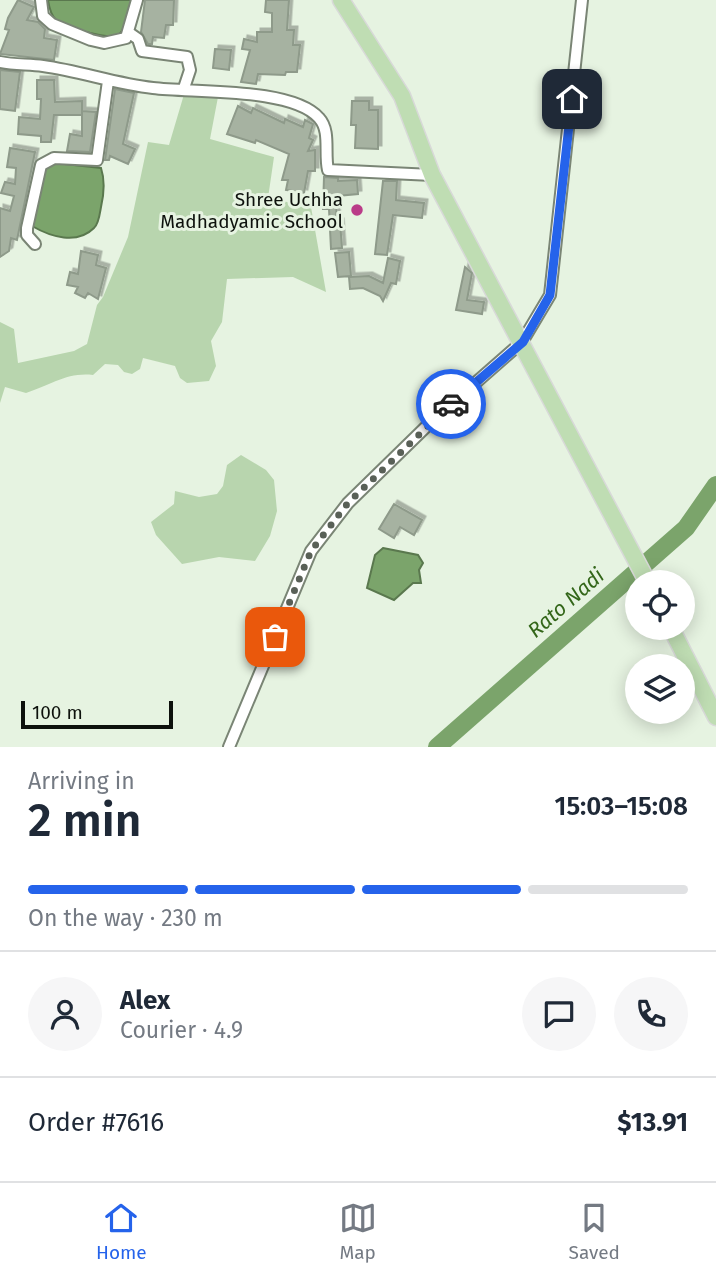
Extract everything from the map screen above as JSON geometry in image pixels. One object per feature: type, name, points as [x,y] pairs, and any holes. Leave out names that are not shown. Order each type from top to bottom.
[{"type":"main road","points":[[341,0],[402,96],[432,175],[523,342],[641,570]]},
{"type":"main road","points":[[677,640],[716,717]]},
{"type":"street","points":[[41,0],[43,16],[52,24],[103,43],[126,38],[137,0]]},
{"type":"street","points":[[229,747],[311,551],[348,503],[432,421],[523,342],[550,295],[582,0]]},
{"type":"street","points":[[128,32],[138,39],[142,51],[187,57],[190,70],[184,88]]},
{"type":"street","points":[[0,62],[44,66],[152,88],[184,88],[268,96],[313,112],[323,124],[328,170],[432,175]]},
{"type":"street","points":[[35,244],[27,235],[27,228],[41,165],[54,158],[97,160],[108,81]]},
{"type":"shaded area","points":[[48,0],[132,0],[124,28],[118,35],[105,36],[60,23],[53,16]]},
{"type":"shaded area","points":[[185,91],[218,97],[210,139],[274,157],[268,198],[311,207],[326,292],[293,277],[227,279],[222,322],[211,341],[216,366],[209,381],[187,383],[180,378],[175,366],[143,358],[140,369],[132,374],[124,372],[118,365],[105,364],[93,375],[67,377],[26,393],[5,387],[0,403],[0,322],[14,329],[18,363],[74,351],[87,344],[97,305],[103,297],[128,237],[148,142],[169,145]]},
{"type":"shaded area","points":[[46,162],[101,168],[104,187],[100,215],[96,226],[87,233],[72,238],[64,237],[32,226]]},
{"type":"shaded area","points":[[241,455],[266,470],[274,480],[277,511],[270,536],[255,561],[219,557],[182,564],[156,535],[151,522],[174,504],[175,491],[199,497],[217,494],[223,486],[227,465]]},
{"type":"shaded area","points":[[383,548],[418,555],[423,563],[419,570],[421,583],[413,583],[394,600],[367,588],[375,555]]},
{"type":"building","points":[[18,0],[34,7],[27,20],[38,22],[45,29],[44,38],[57,40],[54,60],[0,54],[9,30],[5,29],[8,18]]},
{"type":"building","points":[[145,0],[174,0],[173,25],[166,25],[164,38],[153,37],[152,44],[148,44],[141,32]]},
{"type":"building","points":[[266,0],[289,0],[287,30],[294,30],[293,45],[300,45],[297,72],[286,72],[285,75],[258,74],[256,84],[241,82],[250,50],[242,49],[244,39],[257,42],[257,32],[272,32],[272,13],[265,12]]},
{"type":"building","points":[[215,49],[231,50],[229,70],[213,68]]},
{"type":"building","points":[[0,70],[20,72],[15,111],[0,109]]},
{"type":"building","points":[[37,80],[54,80],[55,102],[82,101],[82,115],[54,115],[51,142],[41,142],[41,136],[18,134],[19,117],[40,119],[41,99],[37,99]]},
{"type":"building","points":[[115,89],[134,93],[123,144],[135,149],[128,164],[110,156],[109,160],[105,160]]},
{"type":"building","points":[[352,101],[369,101],[369,110],[378,110],[378,149],[355,148],[356,125],[351,125]]},
{"type":"building","points":[[238,106],[251,113],[253,108],[284,123],[285,119],[303,127],[305,120],[313,124],[309,138],[313,140],[308,151],[315,150],[315,171],[308,171],[304,193],[286,190],[288,180],[282,180],[289,154],[256,140],[255,143],[227,134]]},
{"type":"building","points":[[82,111],[96,112],[90,152],[67,151],[70,134],[82,136]]},
{"type":"building","points":[[10,148],[35,152],[17,240],[11,238],[9,251],[0,257],[0,208],[10,211],[14,196],[1,193],[5,182],[15,184],[16,168],[7,167]]},
{"type":"building","points":[[324,177],[338,178],[338,181],[357,180],[358,194],[337,196],[336,222],[340,222],[342,248],[331,249],[329,209],[323,209]]},
{"type":"building","points":[[383,181],[397,181],[396,200],[424,203],[422,218],[393,215],[387,255],[375,254]]},
{"type":"building","points":[[81,251],[98,255],[96,265],[106,268],[98,299],[88,293],[85,298],[75,293],[78,287],[67,285],[70,272],[78,274]]},
{"type":"building","points":[[349,252],[351,276],[338,277],[335,253]]},
{"type":"building","points":[[388,258],[400,261],[396,284],[391,283],[383,301],[380,296],[363,288],[350,289],[349,277],[369,276],[383,283]]},
{"type":"building","points":[[465,267],[472,273],[467,300],[484,302],[482,314],[456,310]]},
{"type":"building","points":[[394,504],[422,520],[414,535],[400,527],[394,538],[379,529]]},
{"type":"waterway","name":"Rato Nadi","points":[[437,747],[686,528],[716,485]]},
{"type":"way so far","points":[[275,637],[311,551],[348,503],[451,404]]},
{"type":"place","name":"Shree Uchha Madhadyamic School","points":[[357,210]]},
{"type":"route","points":[[451,404],[523,342],[550,295],[572,99]]}]
